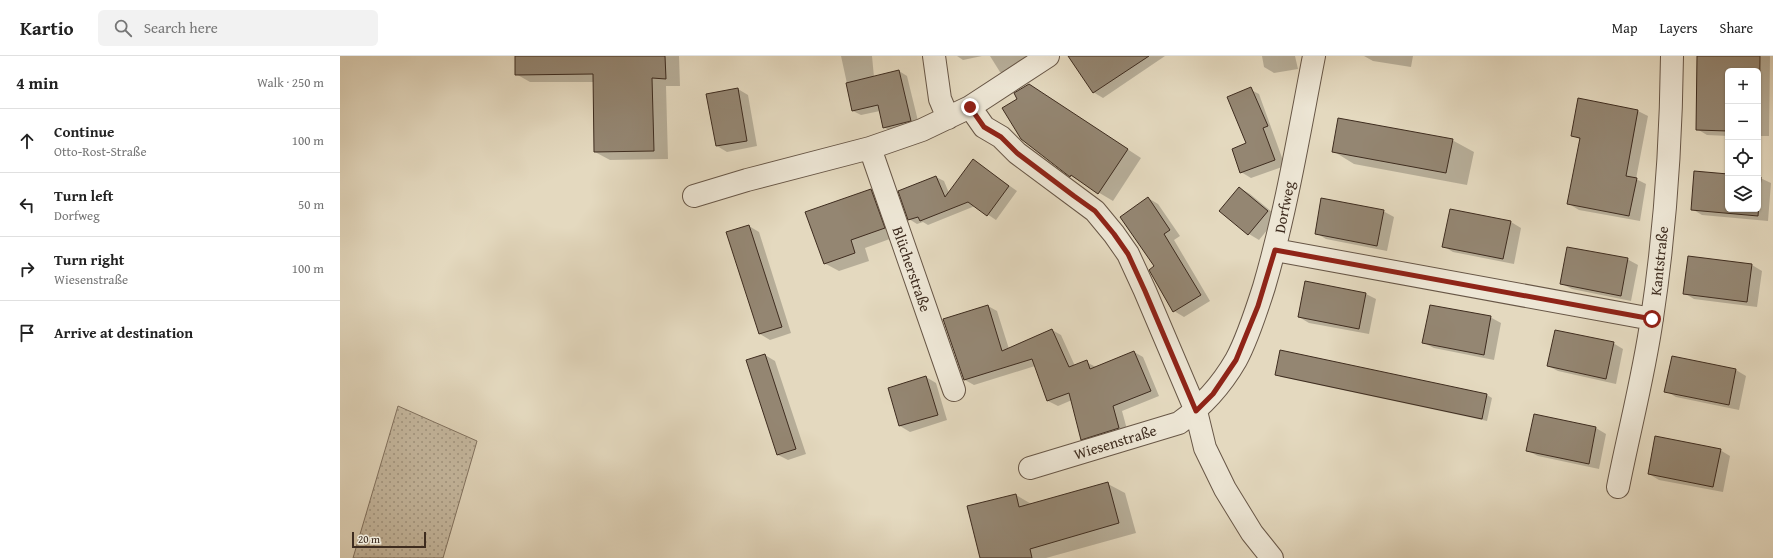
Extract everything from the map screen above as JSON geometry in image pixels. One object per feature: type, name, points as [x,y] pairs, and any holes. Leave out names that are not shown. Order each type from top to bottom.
[{"type":"street","points":[[934,56],[940,100],[948,118]]},
{"type":"street","points":[[694,196],[747,180],[870,148],[922,130],[970,107],[1048,56]]},
{"type":"street","name":"Dorfweg","points":[[1196,411],[1213,394],[1236,360],[1258,306],[1275,250],[1314,56]]},
{"type":"street","name":"Kantstraße","points":[[1618,487],[1652,319],[1665,205],[1671,114],[1672,56]]},
{"type":"street","points":[[970,107],[984,127],[1001,137],[1024,158],[1095,211],[1128,254],[1196,411],[1205,448],[1225,489],[1252,533],[1272,558]]},
{"type":"street","name":"Blücherstraße","points":[[870,148],[954,390]]},
{"type":"street","points":[[1275,250],[1652,319]]},
{"type":"street","name":"Wiesenstraße","points":[[1030,468],[1180,423],[1196,411]]},
{"type":"shaded area","points":[[398,406],[477,441],[443,558],[353,558]]},
{"type":"building","points":[[515,56],[665,56],[666,79],[652,78],[654,151],[594,152],[593,74],[515,75]]},
{"type":"building","points":[[1068,56],[1149,56],[1093,93]]},
{"type":"building","points":[[1697,56],[1760,56],[1760,68],[1725,68],[1725,131],[1696,130]]},
{"type":"building","points":[[899,70],[911,121],[883,128],[878,105],[852,111],[846,83]]},
{"type":"building","points":[[1029,84],[1128,149],[1098,194],[1071,175],[1070,177],[1021,139],[1002,108],[1017,99],[1014,93]]},
{"type":"building","points":[[1251,87],[1268,126],[1263,128],[1275,160],[1240,173],[1232,149],[1246,143],[1227,97]]},
{"type":"building","points":[[738,88],[747,141],[716,146],[706,94]]},
{"type":"building","points":[[1578,98],[1638,110],[1626,176],[1637,178],[1629,216],[1567,204],[1580,138],[1571,136]]},
{"type":"building","points":[[1338,118],[1453,139],[1446,173],[1332,152]]},
{"type":"building","points":[[973,159],[1009,186],[987,216],[968,202],[920,221],[918,217],[908,220],[898,191],[936,176],[945,197]]},
{"type":"building","points":[[1694,171],[1725,174],[1725,212],[1758,212],[1758,216],[1691,210]]},
{"type":"building","points":[[1239,187],[1268,211],[1248,235],[1219,211]]},
{"type":"building","points":[[871,189],[885,228],[851,240],[855,253],[824,264],[805,212]]},
{"type":"building","points":[[1148,197],[1170,230],[1164,234],[1201,295],[1173,312],[1149,270],[1154,266],[1120,217]]},
{"type":"building","points":[[1321,198],[1384,210],[1377,246],[1315,234]]},
{"type":"building","points":[[1450,209],[1511,221],[1503,259],[1442,247]]},
{"type":"building","points":[[749,225],[782,327],[759,334],[726,232]]},
{"type":"building","points":[[1567,247],[1628,258],[1621,296],[1560,284]]},
{"type":"building","points":[[1688,256],[1752,264],[1747,302],[1683,294]]},
{"type":"building","points":[[1305,281],[1366,293],[1359,329],[1298,317]]},
{"type":"building","points":[[988,305],[1002,351],[1052,329],[1069,367],[1087,360],[1090,369],[1134,351],[1151,391],[1113,406],[1119,428],[1081,440],[1069,393],[1047,401],[1032,359],[964,380],[943,319]]},
{"type":"building","points":[[1430,305],[1491,316],[1484,355],[1422,343]]},
{"type":"building","points":[[1555,330],[1614,342],[1606,379],[1547,366]]},
{"type":"building","points":[[1280,350],[1487,394],[1482,419],[1275,375]]},
{"type":"building","points":[[765,354],[796,449],[777,455],[746,360]]},
{"type":"building","points":[[1672,356],[1736,369],[1729,405],[1664,392]]},
{"type":"building","points":[[926,376],[938,415],[899,426],[888,388]]},
{"type":"building","points":[[1534,414],[1596,427],[1589,464],[1526,451]]},
{"type":"building","points":[[1655,436],[1721,449],[1713,487],[1648,474]]},
{"type":"building","points":[[1108,482],[1119,523],[1030,549],[1032,558],[980,558],[967,506],[1016,494],[1019,507]]},
{"type":"route","points":[[970,107],[984,127],[1001,137],[1017,153],[1095,211],[1114,234],[1128,254],[1196,411],[1213,394],[1236,360],[1258,306],[1275,250],[1652,319]]}]
